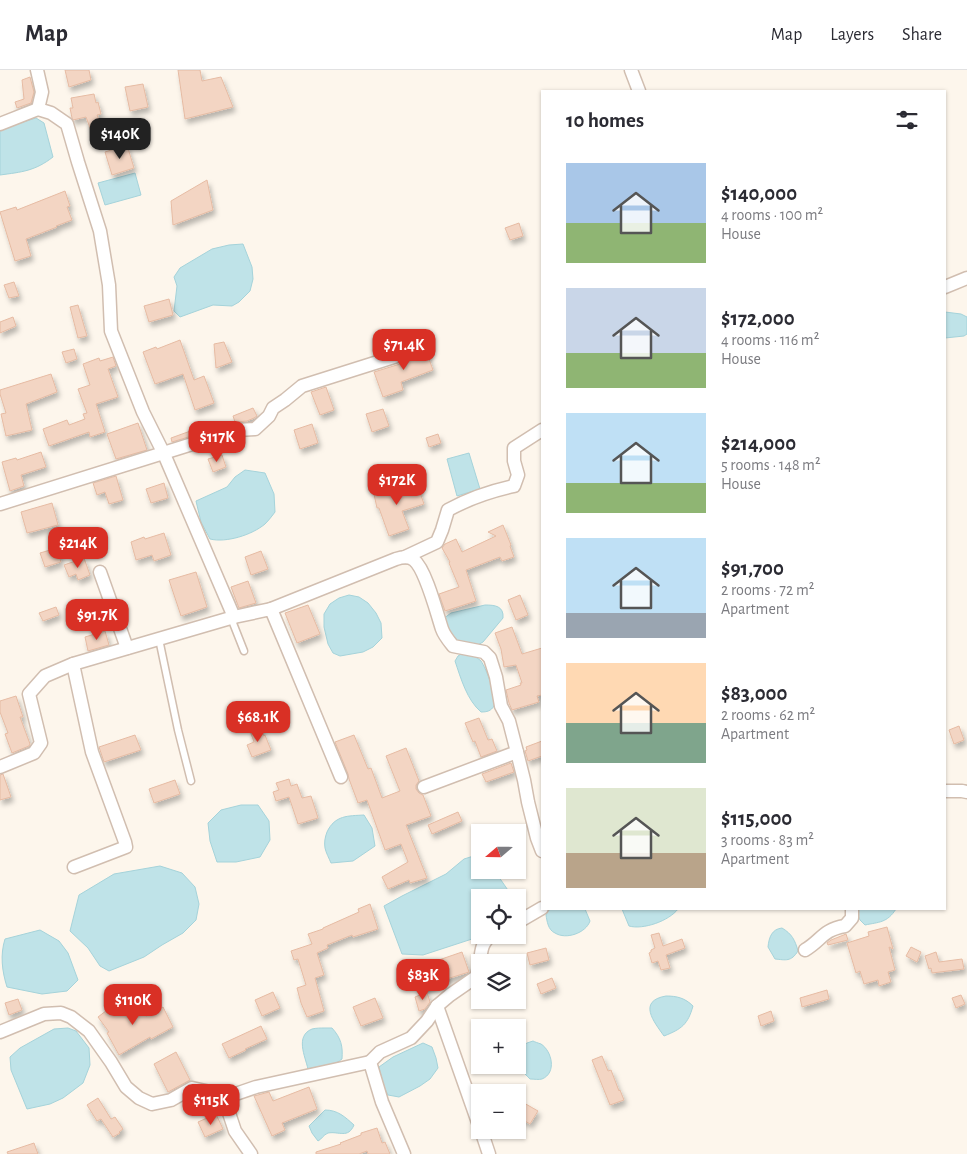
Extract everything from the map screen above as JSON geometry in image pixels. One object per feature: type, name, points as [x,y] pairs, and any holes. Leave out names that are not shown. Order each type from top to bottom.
[{"type":"street","points":[[37,70],[42,92],[38,109]]},
{"type":"street","points":[[631,70],[639,90]]},
{"type":"street","points":[[0,124],[38,109],[50,113],[68,124],[100,231],[109,285],[112,331],[143,412],[164,454],[232,618]]},
{"type":"street","points":[[946,287],[967,278]]},
{"type":"street","points":[[0,504],[237,430],[255,428],[269,416],[273,408],[302,386],[397,356]]},
{"type":"street","points":[[0,767],[34,753],[41,743],[29,694],[45,676],[73,664],[232,618],[271,609],[396,559],[406,557],[437,542],[448,510],[496,490],[514,486],[518,475],[514,461],[514,448],[541,431]]},
{"type":"street","points":[[406,557],[414,560],[421,570],[443,632],[453,646],[484,652],[490,658],[496,677],[501,706],[518,752],[528,802],[541,848]]},
{"type":"street","points":[[100,572],[127,648]]},
{"type":"street","points":[[271,609],[342,777]]},
{"type":"street","points":[[73,664],[92,752],[126,847],[74,867]]},
{"type":"street","points":[[424,787],[518,752]]},
{"type":"street","points":[[946,791],[967,792]]},
{"type":"street","points":[[526,917],[541,909]]},
{"type":"street","points":[[805,950],[811,947],[823,934],[835,928],[845,926],[852,918],[852,910]]},
{"type":"street","points":[[0,1032],[44,1014],[60,1013],[72,1016],[89,1031],[111,1062],[126,1088],[139,1098],[152,1104],[171,1100],[192,1088],[210,1092],[224,1098],[256,1087],[370,1062],[380,1052],[411,1038],[427,1021],[437,1006],[471,980]]},
{"type":"street","points":[[437,1006],[471,1103]]},
{"type":"street","points":[[370,1062],[382,1102],[404,1154]]},
{"type":"street","points":[[224,1098],[235,1130],[251,1154]]},
{"type":"street","points":[[484,1139],[489,1154]]},
{"type":"lane","points":[[232,618],[244,651]]},
{"type":"lane","points":[[159,639],[191,781]]},
{"type":"water","points":[[36,118],[44,123],[53,157],[34,168],[0,175],[0,129]]},
{"type":"water","points":[[135,173],[141,195],[105,205],[98,183]]},
{"type":"water","points":[[243,244],[252,267],[253,279],[250,291],[232,306],[213,305],[180,317],[174,311],[177,286],[174,277],[180,268],[212,249]]},
{"type":"water","points":[[946,312],[961,314],[967,317],[967,334],[946,338]]},
{"type":"water","points":[[469,453],[480,489],[457,496],[447,459]]},
{"type":"water","points":[[245,470],[265,473],[274,494],[275,512],[260,528],[246,535],[224,540],[210,539],[201,522],[196,501],[227,487],[235,477]]},
{"type":"water","points":[[349,595],[359,597],[368,603],[376,613],[381,623],[382,638],[373,647],[363,652],[340,656],[333,653],[328,644],[324,627],[324,614],[330,604],[339,598]]},
{"type":"water","points":[[485,605],[495,606],[500,609],[503,618],[483,642],[476,646],[454,641],[443,619],[451,613]]},
{"type":"water","points":[[463,653],[479,659],[486,670],[495,702],[493,708],[489,711],[481,712],[472,702],[465,689],[455,661]]},
{"type":"water","points":[[241,805],[258,805],[269,821],[270,840],[260,857],[236,862],[217,862],[210,841],[208,823],[221,810]]},
{"type":"water","points":[[364,815],[372,828],[375,846],[353,861],[331,863],[325,844],[326,834],[330,826],[338,819]]},
{"type":"water","points":[[471,857],[471,879],[500,879],[507,889],[471,889],[471,939],[423,955],[402,954],[384,906],[446,874],[464,859]]},
{"type":"water","points":[[160,866],[182,873],[195,887],[199,904],[196,920],[183,933],[144,957],[109,971],[100,966],[88,948],[70,931],[79,895],[114,874]]},
{"type":"water","points":[[585,910],[590,921],[580,932],[565,936],[559,935],[553,932],[548,925],[546,915],[548,911]]},
{"type":"water","points":[[622,910],[677,910],[669,917],[655,924],[641,927],[629,926]]},
{"type":"water","points":[[855,910],[895,910],[889,917],[879,922],[865,925],[860,920]]},
{"type":"water","points":[[782,928],[793,938],[798,951],[788,960],[775,959],[768,947],[772,934]]},
{"type":"water","points":[[40,930],[59,941],[68,953],[78,980],[67,991],[42,994],[7,987],[2,963],[5,939]]},
{"type":"water","points":[[666,996],[681,998],[693,1006],[686,1022],[675,1031],[664,1036],[650,1013],[650,1007],[652,1002]]},
{"type":"water","points":[[68,1028],[76,1031],[89,1048],[90,1065],[83,1083],[63,1098],[50,1104],[27,1109],[11,1070],[10,1057],[20,1048],[54,1029]]},
{"type":"water","points":[[332,1028],[338,1035],[342,1046],[342,1059],[327,1067],[308,1069],[302,1041],[307,1032],[312,1029]]},
{"type":"water","points":[[533,1041],[541,1044],[545,1047],[550,1057],[550,1072],[541,1079],[530,1079],[526,1074],[527,1043]]},
{"type":"water","points":[[423,1043],[432,1047],[438,1068],[430,1079],[420,1086],[399,1097],[388,1095],[383,1085],[379,1067],[393,1057]]},
{"type":"water","points":[[325,1110],[334,1111],[344,1117],[354,1125],[352,1129],[343,1134],[328,1133],[318,1141],[309,1126]]},
{"type":"building","points":[[65,70],[89,70],[91,80],[69,87]]},
{"type":"building","points":[[178,70],[200,70],[202,81],[221,77],[233,107],[185,119]]},
{"type":"building","points":[[30,77],[34,92],[31,103],[17,108],[15,102],[24,99],[22,80]]},
{"type":"building","points":[[143,84],[148,107],[130,111],[125,87]]},
{"type":"building","points":[[94,94],[101,114],[97,115],[107,140],[96,144],[86,117],[73,120],[70,108],[73,108],[71,98]]},
{"type":"building","points":[[127,145],[134,168],[112,175],[105,152]]},
{"type":"building","points":[[207,180],[213,210],[173,225],[171,201]]},
{"type":"building","points":[[65,191],[70,206],[67,207],[72,220],[26,239],[31,256],[15,261],[0,212],[16,207],[17,210]]},
{"type":"building","points":[[519,223],[523,236],[510,240],[505,228]]},
{"type":"building","points":[[14,282],[19,296],[9,298],[4,285]]},
{"type":"building","points":[[169,299],[173,315],[149,322],[144,306]]},
{"type":"building","points":[[78,305],[87,336],[78,338],[70,307]]},
{"type":"building","points":[[13,317],[16,326],[0,333],[0,322]]},
{"type":"building","points":[[180,340],[194,380],[204,376],[214,403],[195,410],[183,374],[155,384],[143,352]]},
{"type":"building","points":[[224,342],[232,362],[216,368],[214,344]]},
{"type":"building","points":[[424,345],[433,370],[401,382],[403,390],[383,397],[374,372],[400,364],[407,357],[405,352]]},
{"type":"building","points":[[74,349],[77,359],[66,363],[62,352]]},
{"type":"building","points":[[113,357],[116,366],[108,369],[118,397],[96,404],[105,432],[90,437],[89,432],[49,446],[43,429],[67,420],[69,425],[85,419],[83,414],[87,413],[78,389],[90,385],[83,364],[99,358],[100,361]]},
{"type":"building","points":[[51,374],[57,392],[26,404],[32,430],[6,436],[1,414],[6,413],[0,390]]},
{"type":"building","points":[[326,387],[334,410],[320,415],[311,392]]},
{"type":"building","points":[[253,408],[257,416],[247,421],[235,422],[233,416]]},
{"type":"building","points":[[383,409],[389,426],[372,432],[366,414]]},
{"type":"building","points":[[138,423],[147,450],[116,459],[107,434]]},
{"type":"building","points":[[312,424],[318,443],[300,449],[294,430]]},
{"type":"building","points":[[196,429],[198,434],[172,442],[171,438]]},
{"type":"building","points":[[438,434],[441,443],[429,447],[426,438]]},
{"type":"building","points":[[41,452],[46,467],[21,475],[24,486],[10,491],[2,462],[16,458],[17,460]]},
{"type":"building","points":[[222,455],[226,467],[213,472],[208,459]]},
{"type":"building","points":[[116,476],[123,500],[109,504],[105,492],[97,495],[93,483]]},
{"type":"building","points":[[164,483],[168,498],[151,503],[146,489]]},
{"type":"building","points":[[417,484],[424,504],[402,511],[409,529],[389,536],[379,508],[377,508],[373,490],[392,486],[394,492]]},
{"type":"building","points":[[52,503],[58,525],[27,533],[21,512]]},
{"type":"building","points":[[503,525],[514,557],[502,561],[500,557],[466,570],[476,601],[445,611],[439,594],[459,587],[450,562],[442,548],[445,544],[456,539],[462,552],[496,536],[488,532]]},
{"type":"building","points":[[164,533],[171,555],[154,561],[152,555],[136,560],[131,542]]},
{"type":"building","points":[[57,548],[61,562],[45,567],[40,553]]},
{"type":"building","points":[[261,551],[268,569],[251,575],[245,557]]},
{"type":"building","points":[[84,558],[90,575],[78,580],[76,574],[69,577],[64,565]]},
{"type":"building","points":[[196,572],[207,607],[181,616],[169,580]]},
{"type":"building","points":[[248,581],[256,603],[239,608],[231,587]]},
{"type":"building","points":[[520,595],[528,615],[516,620],[508,600]]},
{"type":"building","points":[[308,605],[320,634],[297,643],[285,613]]},
{"type":"building","points":[[56,607],[59,615],[43,621],[39,613]]},
{"type":"building","points":[[512,627],[522,654],[541,648],[541,695],[537,696],[539,702],[512,710],[506,690],[522,683],[516,665],[504,667],[501,649],[495,633]]},
{"type":"building","points":[[105,631],[109,645],[88,651],[85,637]]},
{"type":"building","points":[[16,696],[23,717],[20,717],[30,744],[12,753],[5,734],[8,733],[0,712],[0,701]]},
{"type":"building","points":[[479,718],[488,740],[492,739],[497,751],[481,757],[465,723]]},
{"type":"building","points":[[959,726],[964,740],[954,744],[949,730]]},
{"type":"building","points":[[260,727],[271,750],[252,757],[247,745],[254,742],[250,731]]},
{"type":"building","points":[[135,735],[141,750],[104,762],[99,747]]},
{"type":"building","points":[[354,735],[368,769],[371,768],[382,798],[400,791],[386,756],[406,748],[419,781],[416,789],[423,795],[431,816],[406,825],[427,878],[410,883],[409,880],[388,889],[382,877],[408,862],[401,844],[385,850],[367,800],[358,803],[335,742]]},
{"type":"building","points":[[541,741],[541,756],[528,761],[525,751],[527,750],[526,747]]},
{"type":"building","points":[[511,763],[514,772],[486,782],[482,774]]},
{"type":"building","points":[[3,774],[11,797],[0,800],[0,775]]},
{"type":"building","points":[[289,779],[291,786],[297,784],[302,798],[311,796],[318,818],[298,824],[289,797],[276,801],[273,792],[279,790],[276,783]]},
{"type":"building","points":[[175,780],[180,794],[154,803],[149,789]]},
{"type":"building","points":[[458,812],[462,821],[432,834],[428,825]]},
{"type":"building","points":[[370,904],[378,929],[353,937],[352,935],[327,945],[328,948],[317,953],[324,975],[315,978],[324,1011],[307,1017],[297,988],[306,985],[298,959],[294,960],[291,951],[312,944],[308,934],[359,912],[358,909]]},
{"type":"building","points":[[887,927],[893,949],[889,947],[895,970],[888,972],[891,982],[879,986],[878,980],[864,984],[860,971],[856,973],[847,943],[869,936],[868,932]]},
{"type":"building","points":[[659,933],[663,946],[682,939],[685,948],[666,955],[670,968],[661,970],[658,961],[652,963],[649,953],[655,948],[651,935]]},
{"type":"building","points":[[846,934],[848,940],[828,945],[827,943],[831,940]]},
{"type":"building","points":[[911,947],[921,952],[917,962],[906,956]]},
{"type":"building","points":[[546,948],[549,960],[530,965],[527,953]]},
{"type":"building","points":[[462,952],[469,972],[434,983],[435,986],[423,990],[419,979],[426,977],[424,973],[432,970],[430,963]]},
{"type":"building","points":[[936,952],[939,962],[962,959],[964,969],[932,973],[925,956]]},
{"type":"building","points":[[552,978],[556,988],[541,994],[537,984]]},
{"type":"building","points":[[827,990],[829,999],[802,1007],[800,998]]},
{"type":"building","points":[[273,992],[280,1008],[262,1016],[255,1000]]},
{"type":"building","points":[[427,992],[430,1002],[425,1009],[419,1011],[415,997]]},
{"type":"building","points":[[961,995],[965,1004],[956,1008],[952,998]]},
{"type":"building","points":[[375,998],[383,1018],[361,1026],[353,1007]]},
{"type":"building","points":[[18,999],[22,1010],[9,1015],[5,1003]]},
{"type":"building","points":[[123,1002],[127,1013],[141,1006],[146,1016],[163,1007],[173,1027],[151,1039],[150,1037],[119,1055],[107,1033],[109,1032],[98,1017],[111,1007]]},
{"type":"building","points":[[771,1011],[774,1021],[761,1026],[758,1016]]},
{"type":"building","points":[[261,1026],[267,1039],[229,1058],[222,1044]]},
{"type":"building","points":[[176,1052],[190,1080],[168,1092],[154,1064]]},
{"type":"building","points":[[602,1056],[608,1071],[611,1070],[624,1100],[610,1105],[592,1060]]},
{"type":"building","points":[[309,1087],[317,1109],[282,1123],[285,1130],[272,1136],[254,1096],[269,1092],[273,1101]]},
{"type":"building","points":[[98,1098],[111,1119],[115,1117],[123,1129],[113,1137],[101,1119],[97,1121],[87,1105]]},
{"type":"building","points":[[526,1104],[538,1111],[530,1124],[526,1122]]},
{"type":"building","points":[[216,1114],[223,1129],[205,1137],[198,1122]]},
{"type":"building","points":[[377,1128],[382,1143],[385,1142],[390,1154],[368,1154],[367,1151],[359,1154],[316,1154],[316,1152],[341,1144],[361,1135],[361,1133]]},
{"type":"building","points":[[34,1143],[38,1154],[8,1154],[7,1152]]}]
